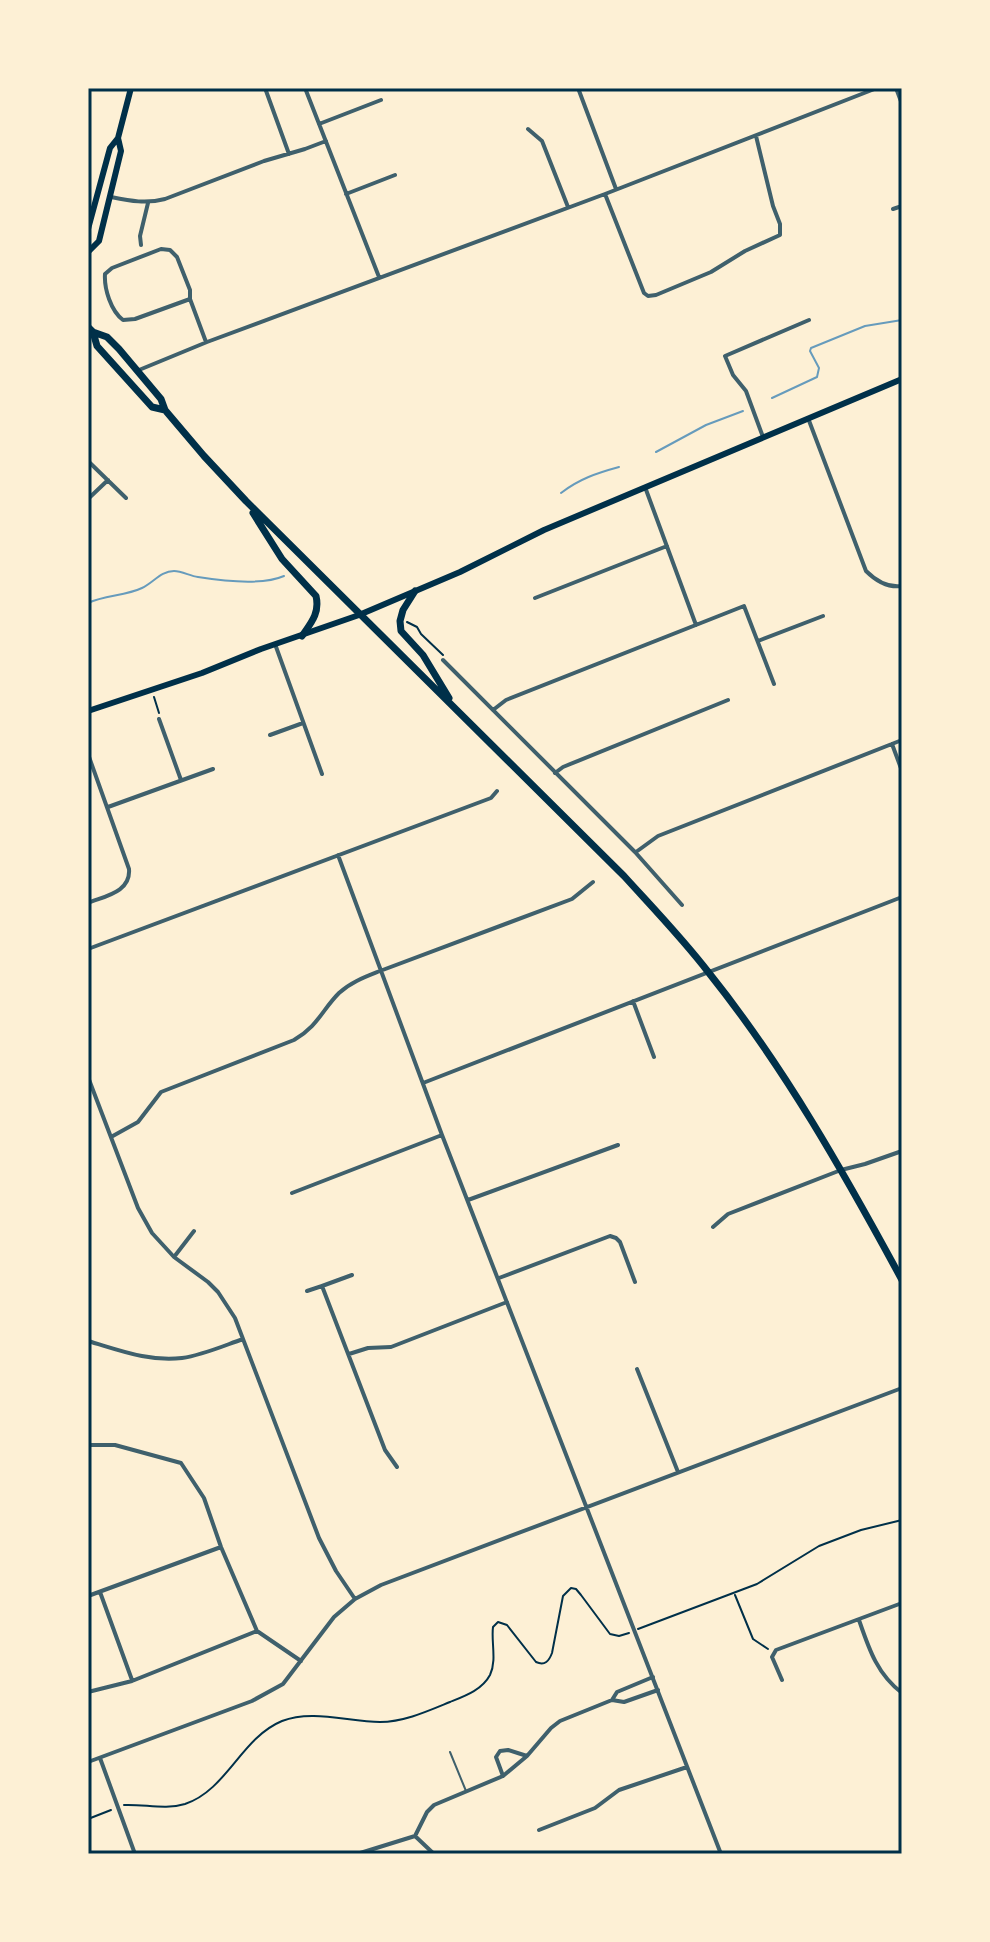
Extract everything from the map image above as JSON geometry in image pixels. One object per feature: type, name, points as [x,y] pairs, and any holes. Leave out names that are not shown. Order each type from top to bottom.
[{"type":"main road","points":[[88,229],[110,148],[118,138],[131,88]]},
{"type":"main road","points":[[88,252],[99,241],[111,197],[121,151],[118,138]]},
{"type":"main road","points":[[90,329],[107,337],[161,399],[165,410],[246,501],[624,876],[709,972],[785,1079],[841,1170],[902,1280]]},
{"type":"main road","points":[[90,329],[97,346],[152,407],[165,410]]},
{"type":"main road","points":[[88,711],[359,615],[485,560],[544,530],[902,379]]},
{"type":"main road","points":[[246,501],[282,559],[316,596],[317,612],[302,636]]},
{"type":"main road","points":[[415,591],[403,610],[401,631],[423,655],[454,707]]},
{"type":"street","points":[[265,88],[289,154]]},
{"type":"street","points":[[305,88],[379,277]]},
{"type":"street","points":[[578,88],[616,189]]},
{"type":"street","points":[[137,371],[877,88]]},
{"type":"street","points":[[896,88],[902,104]]},
{"type":"street","points":[[319,124],[381,100]]},
{"type":"street","points":[[528,129],[542,141],[568,207]]},
{"type":"street","points":[[605,194],[643,292],[648,296],[656,295],[711,272],[745,251],[780,235],[780,224],[756,135]]},
{"type":"street","points":[[111,197],[148,203],[165,199],[326,141]]},
{"type":"street","points":[[346,194],[395,175]]},
{"type":"street","points":[[141,245],[140,236],[148,203]]},
{"type":"street","points":[[893,209],[902,206]]},
{"type":"street","points":[[190,299],[129,321],[123,320],[116,314],[104,285],[105,274],[112,268],[161,249],[170,250],[182,268],[207,342]]},
{"type":"street","points":[[763,437],[746,391],[733,375],[725,356],[809,320]]},
{"type":"street","points":[[808,418],[866,571],[887,585],[902,586]]},
{"type":"street","points":[[88,461],[126,498]]},
{"type":"street","points":[[88,499],[108,480]]},
{"type":"street","points":[[645,487],[696,625]]},
{"type":"street","points":[[535,598],[667,546]]},
{"type":"street","points":[[493,710],[506,700],[744,606],[774,684]]},
{"type":"street","points":[[758,641],[823,616]]},
{"type":"street","points":[[275,644],[322,774]]},
{"type":"street","points":[[443,660],[635,852],[682,905]]},
{"type":"street","points":[[555,773],[563,767],[728,700]]},
{"type":"street","points":[[159,719],[181,780]]},
{"type":"street","points":[[270,735],[303,723]]},
{"type":"street","points":[[635,852],[658,836],[902,740]]},
{"type":"street","points":[[892,744],[902,771]]},
{"type":"street","points":[[88,754],[129,869],[127,883],[120,890],[88,903]]},
{"type":"street","points":[[108,807],[213,769]]},
{"type":"street","points":[[88,949],[491,798],[497,791]]},
{"type":"street","points":[[338,855],[442,1135],[721,1854]]},
{"type":"street","points":[[111,1137],[138,1122],[161,1092],[305,1034],[338,994],[351,984],[572,899],[593,882]]},
{"type":"street","points":[[423,1083],[902,897]]},
{"type":"street","points":[[633,1001],[654,1057]]},
{"type":"street","points":[[88,1077],[152,1233],[174,1257],[218,1292],[235,1318],[319,1538],[355,1599]]},
{"type":"street","points":[[292,1193],[442,1135]]},
{"type":"street","points":[[468,1200],[618,1145]]},
{"type":"street","points":[[713,1227],[728,1214],[841,1170],[902,1151]]},
{"type":"street","points":[[174,1257],[194,1231]]},
{"type":"street","points":[[498,1278],[606,1237],[614,1237],[620,1242],[635,1282]]},
{"type":"street","points":[[307,1291],[352,1275]]},
{"type":"street","points":[[322,1286],[385,1450],[397,1467]]},
{"type":"street","points":[[349,1354],[368,1348],[391,1347],[507,1302]]},
{"type":"street","points":[[88,1341],[135,1355],[163,1359],[191,1356],[243,1339]]},
{"type":"street","points":[[637,1369],[678,1472]]},
{"type":"street","points":[[88,1762],[272,1692],[288,1680],[327,1625],[355,1599],[381,1585],[902,1388]]},
{"type":"street","points":[[88,1445],[115,1445],[181,1463],[204,1498],[257,1631],[302,1661]]},
{"type":"street","points":[[88,1596],[221,1547]]},
{"type":"street","points":[[100,1592],[132,1681]]},
{"type":"street","points":[[782,1680],[772,1657],[781,1647],[902,1603]]},
{"type":"street","points":[[859,1620],[878,1668],[902,1693]]},
{"type":"street","points":[[88,1692],[132,1681],[257,1631]]},
{"type":"street","points":[[612,1700],[617,1692],[653,1677]]},
{"type":"street","points":[[357,1854],[415,1836],[430,1807],[503,1776],[560,1721],[612,1700],[624,1702],[658,1690]]},
{"type":"street","points":[[503,1776],[496,1757],[500,1751],[508,1750],[527,1756]]},
{"type":"street","points":[[100,1758],[135,1854]]},
{"type":"street","points":[[539,1830],[595,1808],[619,1790],[687,1766]]},
{"type":"street","points":[[415,1836],[434,1854]]},
{"type":"lane","points":[[450,1752],[466,1792]]},
{"type":"path","points":[[406,622],[417,627],[443,656],[443,660]]},
{"type":"path","points":[[151,690],[160,713],[159,719]]},
{"type":"path","points":[[641,1628],[735,1594],[770,1577],[819,1546],[861,1530],[902,1520]]},
{"type":"path","points":[[127,1804],[166,1807],[190,1802],[218,1780],[256,1738],[287,1720],[309,1717],[394,1721],[465,1696],[479,1688],[489,1676],[493,1666],[493,1627],[498,1622],[507,1625],[536,1662],[543,1664],[552,1653],[563,1596],[571,1588],[576,1589],[610,1634],[619,1636],[629,1633]]},
{"type":"path","points":[[735,1594],[753,1639],[773,1654]]},
{"type":"path","points":[[88,1819],[111,1810]]},
{"type":"waterway","points":[[772,398],[817,377],[819,368],[811,348],[865,326],[902,320]]},
{"type":"waterway","points":[[656,452],[706,425],[743,411]]},
{"type":"waterway","points":[[561,493],[588,477],[619,467]]},
{"type":"waterway","points":[[88,603],[135,591],[169,572],[242,582],[284,576]]}]
